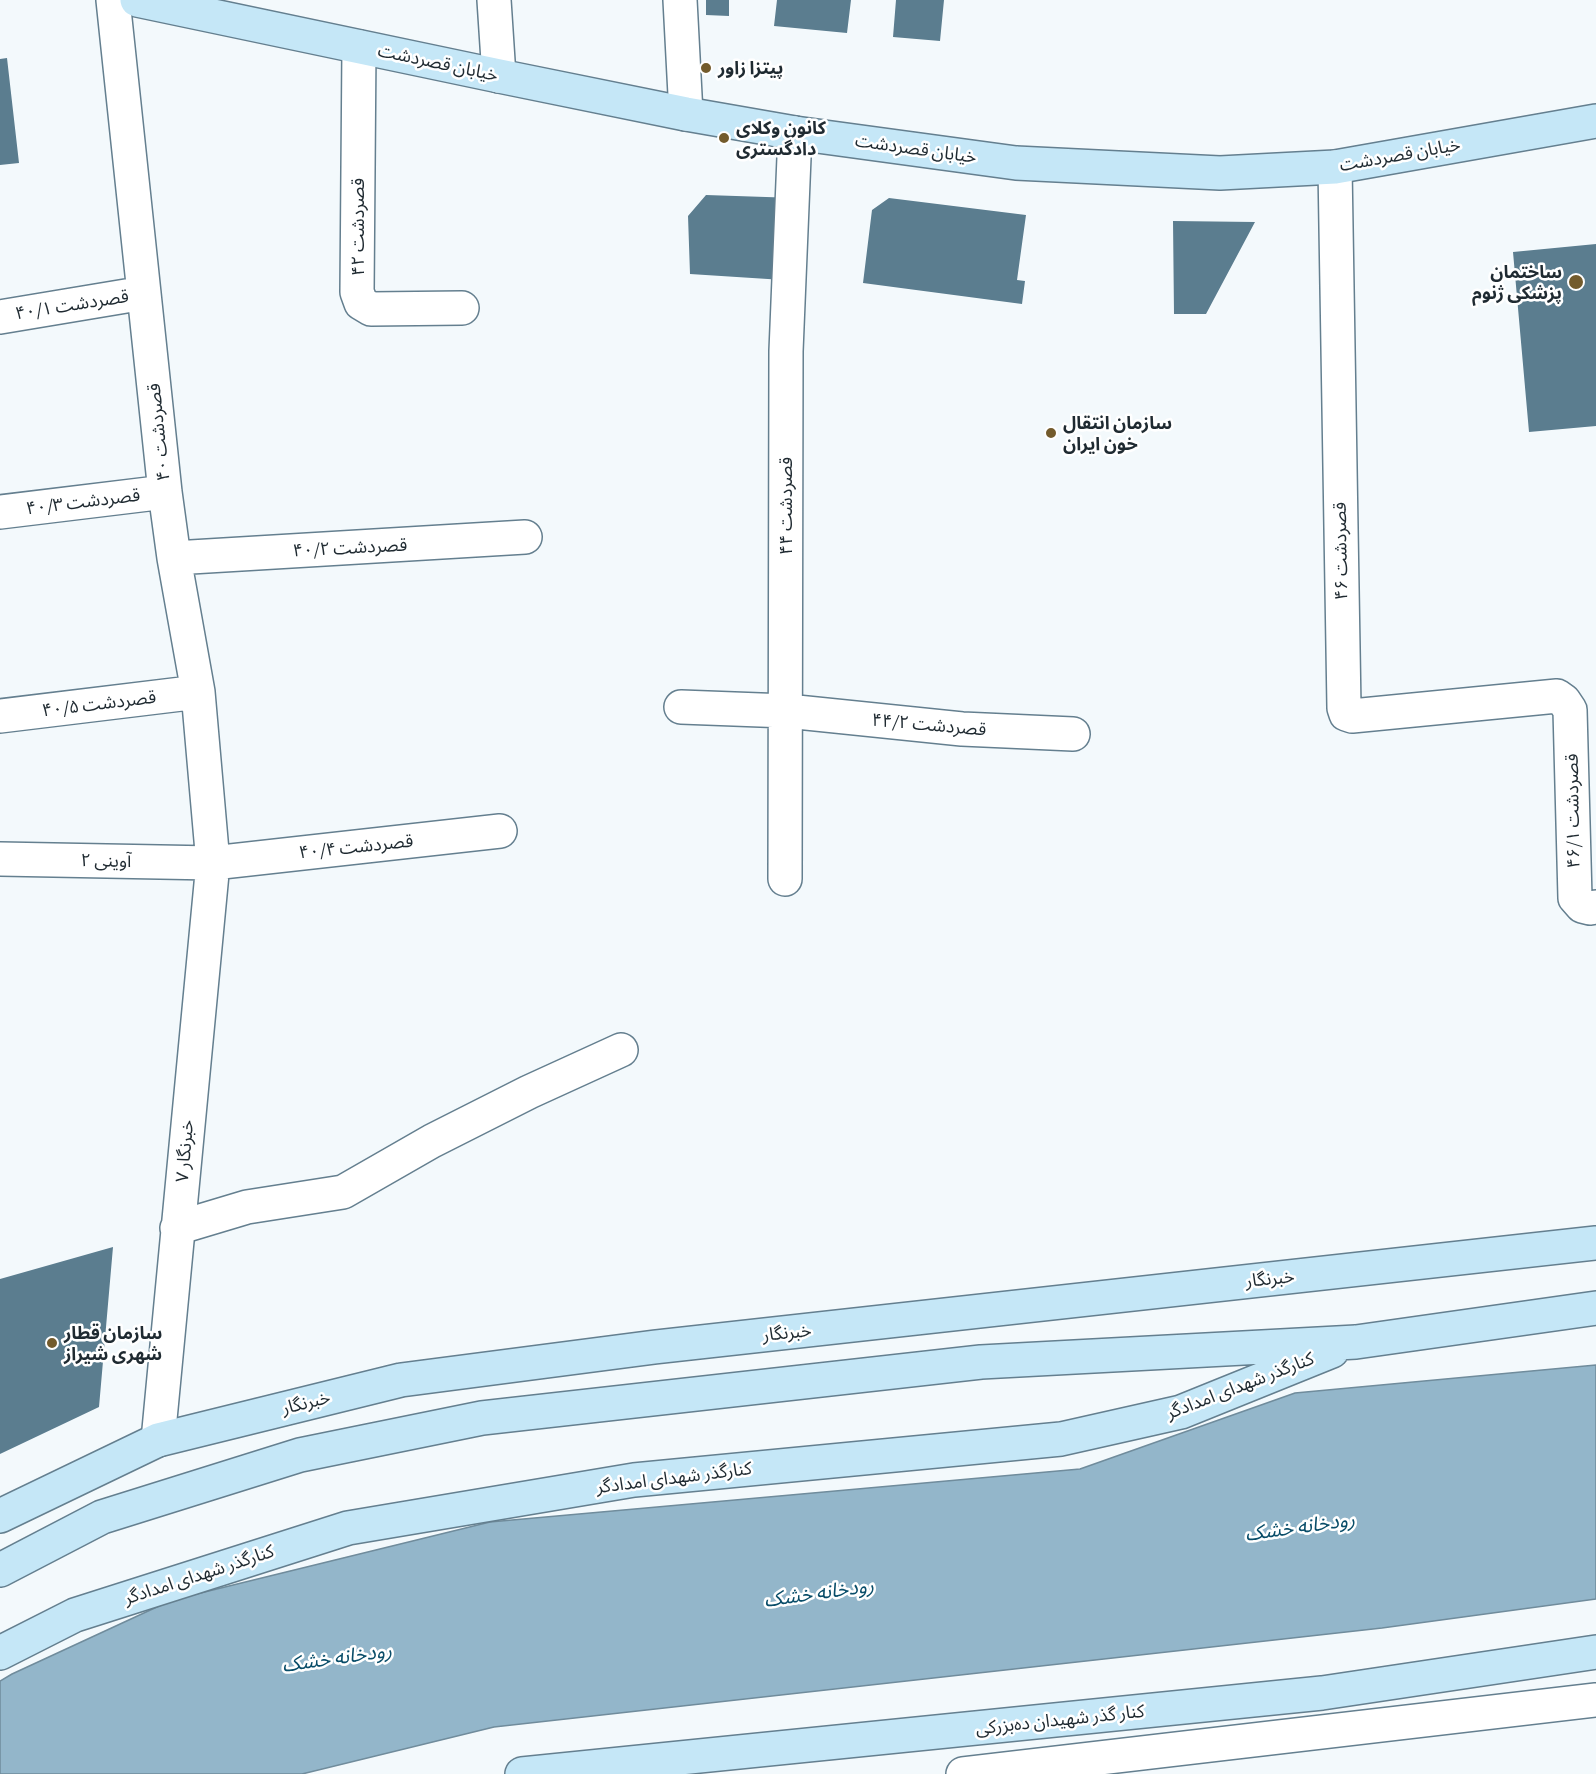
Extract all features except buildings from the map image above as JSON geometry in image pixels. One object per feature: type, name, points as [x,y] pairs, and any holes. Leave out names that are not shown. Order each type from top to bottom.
[{"type":"main road","name":"خیابان قصردشت","points":[[137,0],[686,114],[795,133],[1017,163],[1220,173],[1335,167],[1596,122]]},
{"type":"main road","name":"خبرنگار","points":[[0,1516],[158,1440],[401,1380],[655,1347],[1596,1243]]},
{"type":"main road","points":[[0,1570],[102,1517],[300,1455],[482,1418],[981,1362],[1356,1342],[1596,1308]]},
{"type":"main road","name":"کنارگذر شهدای امدادگر","points":[[0,1653],[75,1615],[348,1528],[634,1480],[1061,1439],[1181,1412],[1356,1342]]},
{"type":"main road","name":"کنار گذر شهیدان ده‌بزرکی","points":[[522,1774],[1322,1693],[1596,1652]]},
{"type":"street","name":"۴۰ قصردشت","points":[[113,0],[165,492],[174,558],[198,692],[213,862]]},
{"type":"street","points":[[494,0],[499,76]]},
{"type":"street","points":[[680,0],[686,114]]},
{"type":"street","name":"۴۲ قصردشت","points":[[359,47],[357,292],[361,303],[370,309],[462,308]]},
{"type":"street","name":"۴۴ قصردشت","points":[[785,879],[786,351],[795,133]]},
{"type":"street","name":"۴۶ قصردشت","points":[[1335,167],[1344,708],[1346,714],[1352,716],[1557,696],[1564,700]]},
{"type":"street","name":"۴۰/۱ قصردشت","points":[[0,317],[144,293]]},
{"type":"street","name":"۴۰/۳ قصردشت","points":[[0,512],[165,492]]},
{"type":"street","name":"۴۰/۲ قصردشت","points":[[174,558],[525,537]]},
{"type":"street","name":"۴۰/۵ قصردشت","points":[[0,716],[198,692]]},
{"type":"street","name":"۴۶/۱ قصردشت","points":[[1564,700],[1570,710],[1575,898],[1582,906],[1596,907]]},
{"type":"street","name":"۴۴/۲ قصردشت","points":[[681,707],[787,711],[962,729],[1073,734]]},
{"type":"street","name":"۴۰/۴ قصردشت","points":[[213,862],[500,831]]},
{"type":"street","name":"۲ آوینی","points":[[0,859],[213,862]]},
{"type":"street","name":"۷ خبرنگار","points":[[158,1440],[213,862]]},
{"type":"street","points":[[177,1228],[247,1207],[343,1192],[442,1136],[529,1092],[621,1050]]},
{"type":"street","points":[[963,1774],[1166,1763],[1596,1700]]},
{"type":"water","name":"رودخانه خشک","points":[[1596,1365],[1596,1599],[1382,1628],[494,1727],[302,1774],[0,1774],[0,1681],[172,1600],[490,1522],[1080,1469],[1295,1393]]},
{"type":"place","name":"پیتزا زاور","points":[[706,68]]},
{"type":"place","name":"کانون وکلای دادگستری","points":[[724,138]]},
{"type":"place","name":"ساختمان پزشکی ژنوم","points":[[1576,282]]},
{"type":"place","name":"سازمان انتقال خون ایران","points":[[1051,433]]},
{"type":"place","name":"سازمان قطار شهری شیراز","points":[[52,1343]]}]
